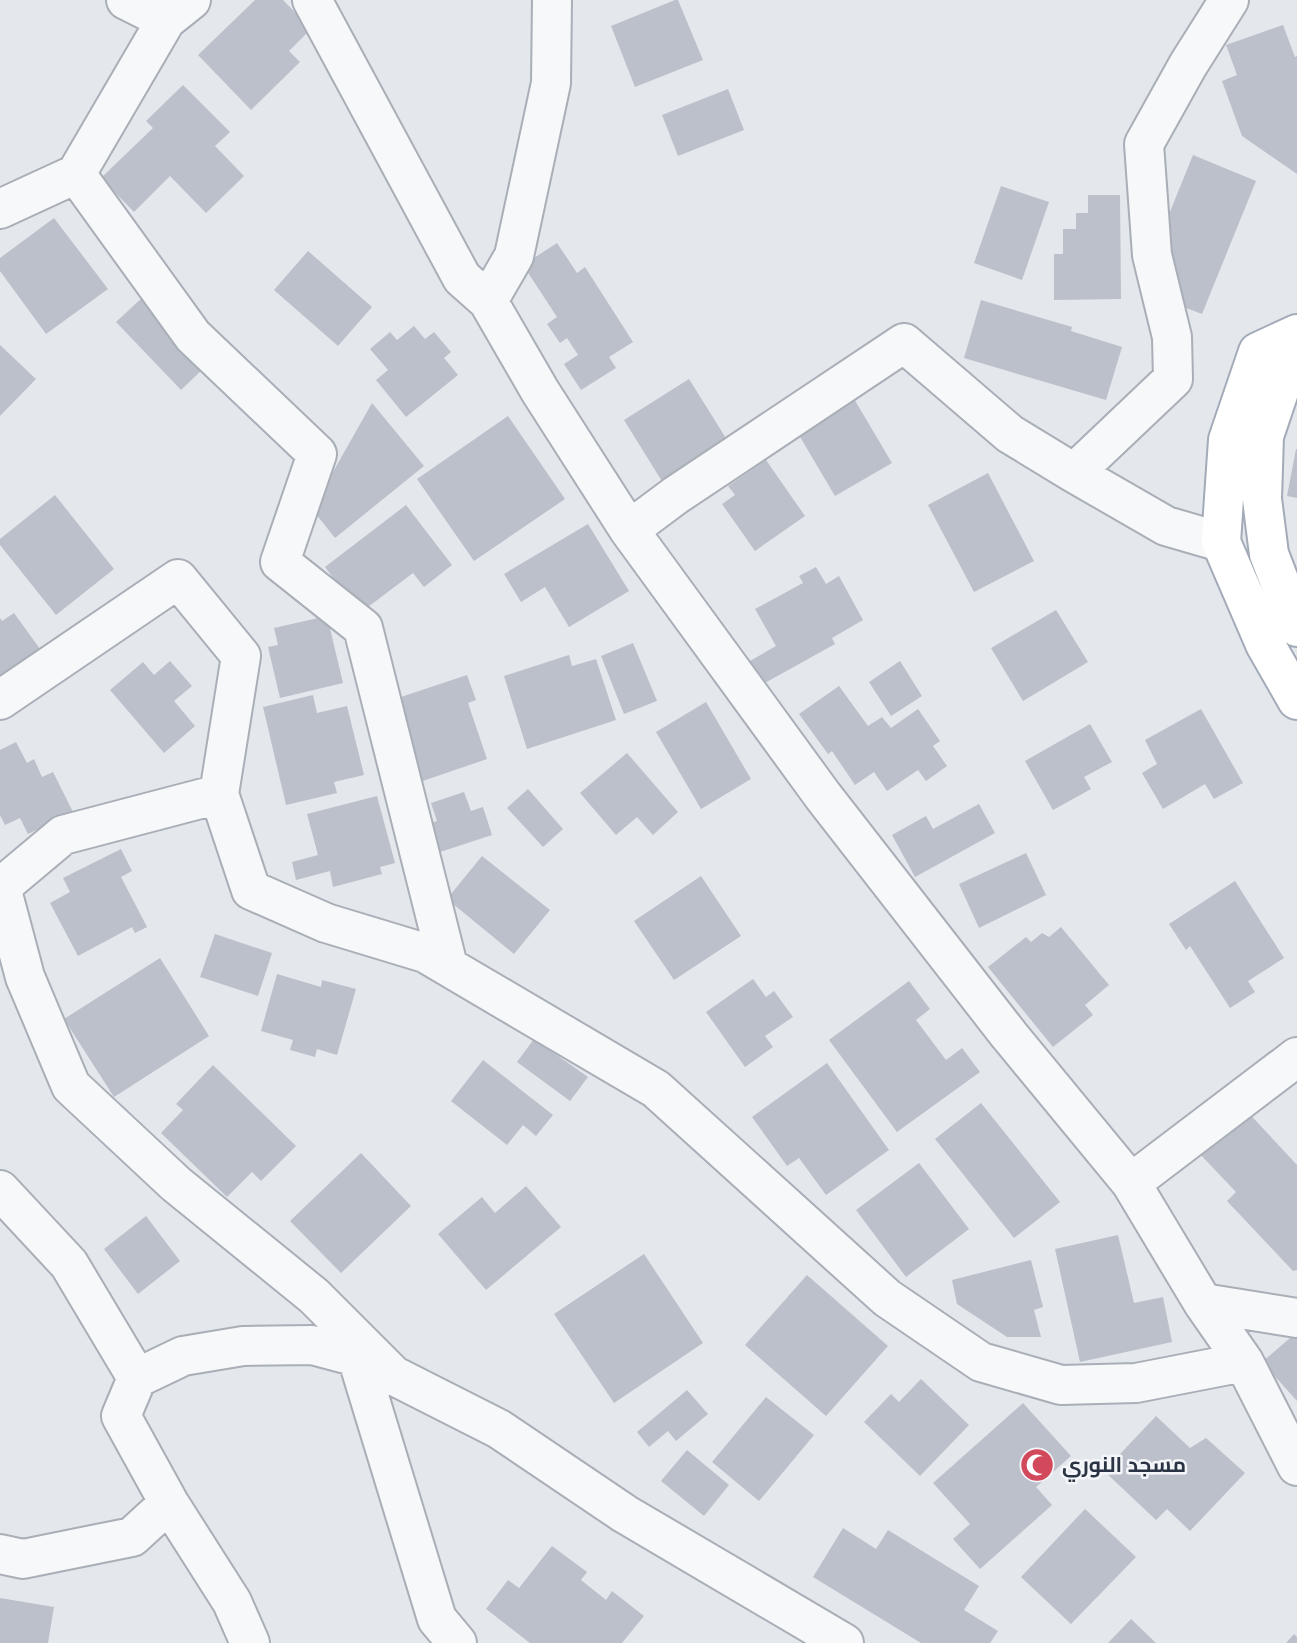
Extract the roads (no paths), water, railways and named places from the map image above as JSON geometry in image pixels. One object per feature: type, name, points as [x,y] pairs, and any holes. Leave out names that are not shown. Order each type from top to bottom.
[{"type":"main road","points":[[1297,336],[1258,352],[1245,384],[1228,440],[1221,542],[1265,644],[1297,700]]},
{"type":"main road","points":[[1297,336],[1264,436],[1262,499],[1269,554],[1297,627]]},
{"type":"street","points":[[0,209],[76,174],[179,10],[126,0]]},
{"type":"street","points":[[312,0],[462,278],[488,302],[540,391],[629,530],[823,796],[1009,1035],[1131,1183],[1203,1303],[1244,1362],[1297,1466]]},
{"type":"street","points":[[488,302],[514,256],[551,83],[552,0]]},
{"type":"street","points":[[1074,473],[1173,379],[1172,337],[1152,255],[1144,144],[1188,65],[1229,0]]},
{"type":"street","points":[[76,174],[193,336],[317,454],[280,562],[363,628],[447,966]]},
{"type":"street","points":[[629,530],[676,495],[904,343],[1010,434],[1166,526],[1221,542]]},
{"type":"street","points":[[0,700],[178,579],[242,656],[219,794],[251,890],[326,923],[425,953],[656,1089],[887,1298],[981,1362],[1061,1385],[1136,1383],[1244,1362]]},
{"type":"street","points":[[219,794],[63,835],[0,886],[25,976],[71,1086],[176,1184],[314,1296],[393,1375]]},
{"type":"street","points":[[1131,1183],[1297,1057]]},
{"type":"street","points":[[0,1190],[69,1264],[137,1378]]},
{"type":"street","points":[[1203,1303],[1297,1318]]},
{"type":"street","points":[[250,1643],[232,1602],[169,1503],[121,1416],[137,1378],[183,1356],[243,1346],[312,1345],[357,1357],[499,1429],[625,1514],[844,1643]]},
{"type":"street","points":[[357,1357],[437,1619],[457,1643]]},
{"type":"street","points":[[0,1554],[23,1559],[132,1537],[169,1503]]},
{"type":"place","name":"مسجد النوري","points":[[1037,1465]]}]
